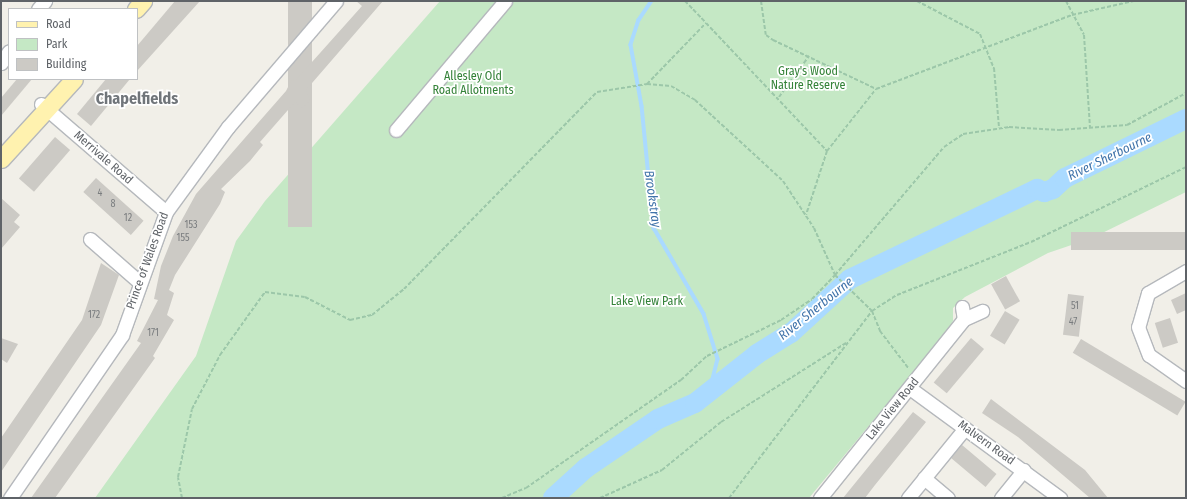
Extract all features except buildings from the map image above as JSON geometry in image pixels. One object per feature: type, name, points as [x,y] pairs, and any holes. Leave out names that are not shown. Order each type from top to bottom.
[{"type":"main road","points":[[1,159],[44,107],[61,80]]},
{"type":"main road","points":[[44,107],[73,80]]},
{"type":"street","name":"Prince of Wales Road","points":[[10,498],[122,335],[138,281],[166,212],[228,127],[336,1]]},
{"type":"street","points":[[396,130],[505,1]]},
{"type":"street","points":[[1,63],[8,52]]},
{"type":"street","name":"Merrivale Road","points":[[44,107],[166,212]]},
{"type":"street","points":[[90,239],[138,281]]},
{"type":"street","points":[[1186,271],[1148,293],[1138,327],[1149,355],[1186,381]]},
{"type":"street","name":"Lake View Road","points":[[820,498],[920,378],[963,313],[982,311]]},
{"type":"street","name":"Malvern Road","points":[[911,389],[1024,470],[1060,498]]},
{"type":"street","points":[[908,498],[965,428]]},
{"type":"street","points":[[1001,498],[1024,470]]},
{"type":"street","points":[[924,478],[948,498]]},
{"type":"path","points":[[685,1],[779,97],[827,151]]},
{"type":"path","points":[[761,1],[766,35],[876,89]]},
{"type":"path","points":[[917,1],[980,34],[987,47],[994,68],[999,128]]},
{"type":"path","points":[[1066,1],[1072,15],[1084,35],[1090,128]]},
{"type":"path","points":[[806,215],[827,151],[876,89],[1072,15],[1134,1]]},
{"type":"path","points":[[647,84],[706,23]]},
{"type":"path","points":[[779,97],[809,56]]},
{"type":"path","points":[[182,498],[178,477],[192,408],[220,355],[265,292],[305,297],[350,320],[372,315],[404,289],[580,106],[597,92],[647,84],[671,86],[695,100],[783,181],[806,215],[835,275],[872,311],[880,331],[904,365],[920,378]]},
{"type":"path","points":[[502,498],[526,488],[681,380],[707,356],[724,350],[781,320],[812,299],[835,275],[944,147],[963,134],[999,128],[1090,128],[1127,125],[1186,93]]},
{"type":"path","points":[[729,498],[872,311],[897,295],[1031,242],[1186,167]]},
{"type":"path","points":[[600,498],[662,470],[721,422],[848,341]]},
{"type":"green space","name":"Lake View Park","points":[[440,1],[1186,1],[1186,192],[1092,238],[1048,253],[965,297],[953,308],[953,321],[945,334],[809,498],[95,498],[196,356],[236,241],[265,201]]},
{"type":"waterway","name":"Brookstray","points":[[652,1],[639,20],[631,45],[642,106],[654,228],[704,314],[718,359],[711,388]]},
{"type":"waterway","name":"River Sherbourne","points":[[553,498],[586,468],[658,419],[695,403],[757,354],[791,333],[850,279],[1037,189],[1044,192],[1053,189],[1065,178],[1186,119]]},
{"type":"district","name":"Chapelfields","points":[[137,99]]},
{"type":"park label","name":"Gray's Wood Nature Reserve","points":[[808,79]]},
{"type":"park label","name":"Allesley Old Road Allotments","points":[[473,84]]}]
